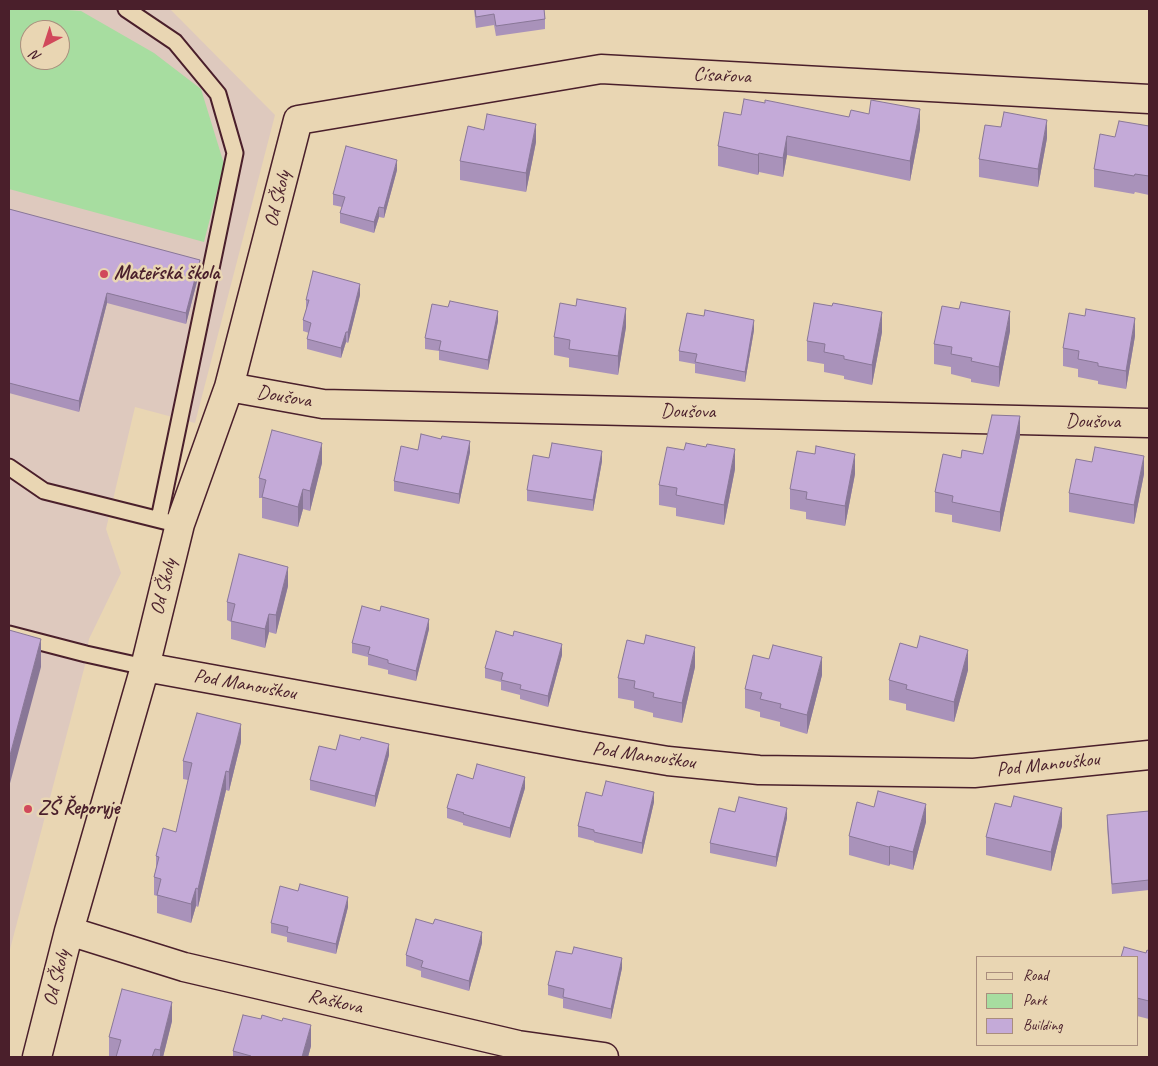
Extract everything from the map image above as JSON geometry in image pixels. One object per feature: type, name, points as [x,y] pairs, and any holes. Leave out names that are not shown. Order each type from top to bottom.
[{"type":"street","name":"Císařova","points":[[298,120],[601,69],[1149,99]]},
{"type":"street","name":"Od Školy","points":[[37,1057],[69,931],[144,667],[169,522],[229,387],[298,120]]},
{"type":"street","name":"Doušova","points":[[229,387],[324,404],[1149,423]]},
{"type":"street","name":"Pod Manouškou","points":[[144,667],[668,761],[759,770],[974,773],[1149,755]]},
{"type":"street","name":"Raškova","points":[[69,931],[184,966],[518,1045],[604,1057]]},
{"type":"lane","points":[[9,466],[44,491],[169,522],[235,152],[218,94],[175,42],[126,9]]},
{"type":"lane","points":[[9,634],[144,667]]},
{"type":"shaded area","points":[[9,9],[170,9],[275,115],[195,423],[135,407],[106,529],[121,573],[89,639],[85,665],[9,953]]},
{"type":"green space","points":[[9,9],[81,11],[154,53],[201,89],[224,164],[204,242],[9,189]]},
{"type":"building","points":[[475,9],[544,9],[545,19],[496,26],[494,14],[476,17]]},
{"type":"building","points":[[744,99],[765,103],[765,100],[849,117],[851,110],[869,114],[871,100],[920,109],[910,161],[787,136],[783,158],[759,153],[758,155],[718,146],[724,112],[741,115]]},
{"type":"building","points":[[1004,112],[1047,120],[1038,169],[979,159],[985,125],[1001,127]]},
{"type":"building","points":[[487,114],[536,124],[526,173],[460,161],[468,126],[484,130]]},
{"type":"building","points":[[1119,121],[1149,126],[1149,176],[1135,174],[1134,176],[1094,169],[1100,134],[1115,137]]},
{"type":"building","points":[[346,146],[397,160],[384,208],[379,207],[374,222],[340,213],[345,197],[333,194]]},
{"type":"building","points":[[9,209],[200,260],[186,313],[107,293],[79,401],[9,383]]},
{"type":"building","points":[[313,271],[360,284],[348,332],[346,332],[341,348],[307,339],[311,323],[303,320],[309,300],[306,300]]},
{"type":"building","points":[[577,299],[626,308],[618,356],[569,349],[570,340],[554,337],[560,303],[576,306]]},
{"type":"building","points":[[450,301],[498,311],[488,360],[439,350],[441,341],[425,338],[432,304],[448,307]]},
{"type":"building","points":[[961,302],[1010,311],[999,367],[971,361],[972,358],[951,354],[952,347],[934,344],[942,306],[959,309]]},
{"type":"building","points":[[814,303],[832,306],[833,303],[882,312],[872,365],[844,359],[844,356],[824,352],[825,344],[807,341]]},
{"type":"building","points":[[1086,309],[1135,318],[1126,371],[1098,366],[1098,363],[1078,359],[1079,351],[1063,348],[1069,313],[1085,316]]},
{"type":"building","points":[[705,310],[754,320],[745,372],[695,362],[697,354],[679,351],[687,313],[704,316]]},
{"type":"building","points":[[992,415],[1020,416],[1000,512],[952,502],[953,496],[935,492],[943,454],[961,458],[962,450],[983,454]]},
{"type":"building","points":[[272,430],[322,443],[310,491],[303,489],[298,507],[262,497],[266,480],[259,478]]},
{"type":"building","points":[[421,434],[441,439],[442,436],[470,441],[459,494],[394,481],[401,446],[418,450]]},
{"type":"building","points":[[552,443],[602,451],[593,500],[527,490],[533,455],[549,458]]},
{"type":"building","points":[[686,443],[706,447],[707,444],[735,449],[724,505],[676,495],[677,488],[659,485],[667,447],[684,450]]},
{"type":"building","points":[[816,446],[855,454],[845,506],[806,499],[807,492],[790,489],[797,451],[815,454]]},
{"type":"building","points":[[1095,447],[1144,456],[1134,505],[1069,493],[1076,459],[1092,462]]},
{"type":"building","points":[[239,554],[288,567],[276,615],[269,614],[265,629],[231,621],[235,604],[227,602]]},
{"type":"building","points":[[362,606],[380,611],[381,606],[429,619],[416,671],[388,663],[388,660],[368,654],[370,647],[352,643]]},
{"type":"building","points":[[9,630],[41,639],[9,759]]},
{"type":"building","points":[[496,631],[513,636],[514,631],[562,644],[548,696],[520,689],[521,685],[501,680],[503,673],[485,668]]},
{"type":"building","points":[[646,635],[695,647],[682,703],[653,697],[654,693],[634,688],[635,681],[618,678],[627,640],[644,644]]},
{"type":"building","points":[[920,636],[968,650],[954,702],[906,689],[907,685],[889,680],[900,643],[917,648]]},
{"type":"building","points":[[773,645],[822,657],[807,715],[780,708],[781,704],[760,699],[762,693],[745,689],[753,655],[769,659]]},
{"type":"building","points":[[197,713],[241,724],[229,772],[226,771],[198,889],[196,888],[191,904],[157,895],[161,879],[154,877],[159,857],[156,856],[163,828],[176,832],[192,763],[183,761]]},
{"type":"building","points":[[340,735],[360,740],[361,737],[389,744],[375,796],[310,780],[319,746],[336,750]]},
{"type":"building","points":[[477,764],[525,777],[510,828],[447,808],[457,774],[473,779]]},
{"type":"building","points":[[606,781],[654,792],[642,843],[594,832],[594,830],[578,826],[586,792],[602,796]]},
{"type":"building","points":[[878,791],[926,804],[913,852],[849,836],[857,802],[874,807]]},
{"type":"building","points":[[1014,796],[1062,808],[1051,852],[986,837],[995,803],[1011,807]]},
{"type":"building","points":[[739,797],[787,808],[776,857],[710,843],[719,808],[735,812]]},
{"type":"building","points":[[1149,811],[1149,880],[1112,884],[1107,815]]},
{"type":"building","points":[[300,884],[348,897],[336,944],[287,932],[288,927],[271,923],[280,886],[298,891]]},
{"type":"building","points":[[416,919],[433,924],[435,919],[482,932],[469,981],[421,967],[423,961],[406,955]]},
{"type":"building","points":[[574,947],[622,958],[611,1009],[563,997],[564,989],[548,985],[556,951],[572,954]]},
{"type":"building","points":[[1124,947],[1146,953],[1147,950],[1149,951],[1149,1001],[1138,998],[1138,956],[1121,956]]},
{"type":"building","points":[[122,989],[172,1002],[160,1050],[155,1049],[152,1057],[116,1057],[121,1040],[109,1037]]},
{"type":"building","points":[[243,1015],[261,1019],[262,1015],[282,1021],[283,1018],[311,1025],[302,1057],[250,1057],[233,1051]]},
{"type":"place","name":"Mateřská škola","points":[[104,274]]},
{"type":"place","name":"ZŠ Řeporyje","points":[[28,809]]}]
